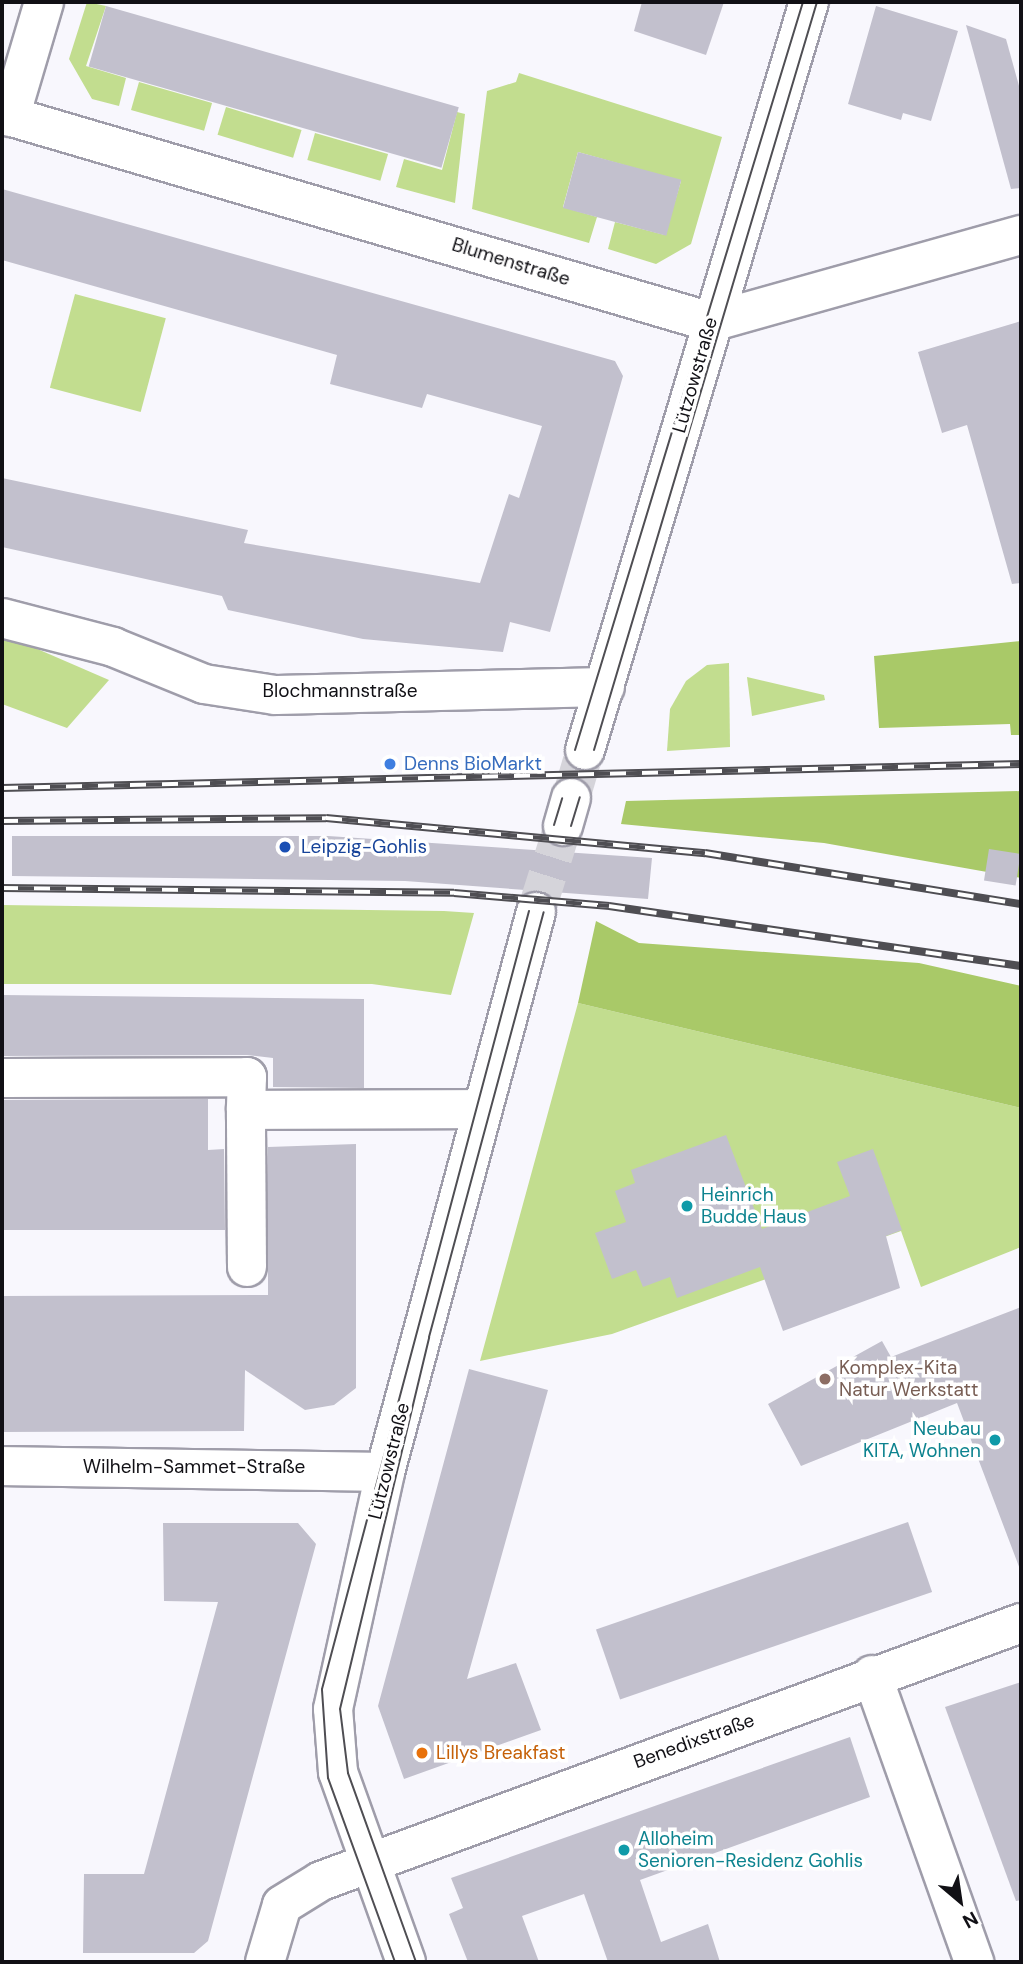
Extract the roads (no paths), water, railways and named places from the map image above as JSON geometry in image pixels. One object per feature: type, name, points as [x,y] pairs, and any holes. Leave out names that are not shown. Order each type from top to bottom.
[{"type":"street","points":[[6,115],[44,2]]},
{"type":"street","name":"Lützowstraße","points":[[585,750],[710,322],[809,2]]},
{"type":"street","name":"Blumenstraße","points":[[6,115],[710,322]]},
{"type":"street","points":[[710,322],[1021,235]]},
{"type":"street","name":"Blochmannstraße","points":[[2,618],[113,647],[204,684],[275,695],[605,687]]},
{"type":"street","name":"Lützowstraße","points":[[406,1962],[338,1772],[333,1709],[385,1472],[536,912]]},
{"type":"street","points":[[2,1078],[247,1077],[247,1267]]},
{"type":"street","points":[[246,1110],[482,1109]]},
{"type":"street","name":"Wilhelm-Sammet-Straße","points":[[2,1466],[385,1472]]},
{"type":"street","name":"Benedixstraße","points":[[368,1861],[872,1675],[1021,1623]]},
{"type":"street","points":[[872,1675],[975,1962]]},
{"type":"street","points":[[265,1962],[282,1905],[368,1861]]},
{"type":"tunnel","points":[[571,798],[585,750]]},
{"type":"tunnel","points":[[536,912],[563,826]]},
{"type":"tram line","points":[[575,750],[803,2]]},
{"type":"tram line","points":[[594,750],[817,2]]},
{"type":"tram line","points":[[571,826],[580,797]]},
{"type":"tram line","points":[[554,825],[562,798]]},
{"type":"tram line","points":[[395,1962],[328,1778],[322,1689],[529,911]]},
{"type":"tram line","points":[[416,1962],[348,1773],[340,1709],[429,1337],[544,912]]},
{"type":"railway","points":[[2,788],[1021,764]]},
{"type":"railway","points":[[2,821],[326,818],[705,853],[1021,904]]},
{"type":"railway","points":[[2,888],[454,893],[609,906],[1021,966]]},
{"type":"place","name":"Denns BioMarkt","points":[[390,764]]},
{"type":"place","name":"Leipzig-Gohlis","points":[[285,847]]},
{"type":"place","name":"Heinrich Budde Haus","points":[[687,1206]]},
{"type":"place","name":"Komplex-Kita Natur Werkstatt","points":[[825,1379]]},
{"type":"place","name":"Neubau KITA, Wohnen","points":[[995,1440]]},
{"type":"place","name":"Lillys Breakfast","points":[[422,1753]]},
{"type":"place","name":"Alloheim Senioren-Residenz Gohlis","points":[[624,1850]]}]
